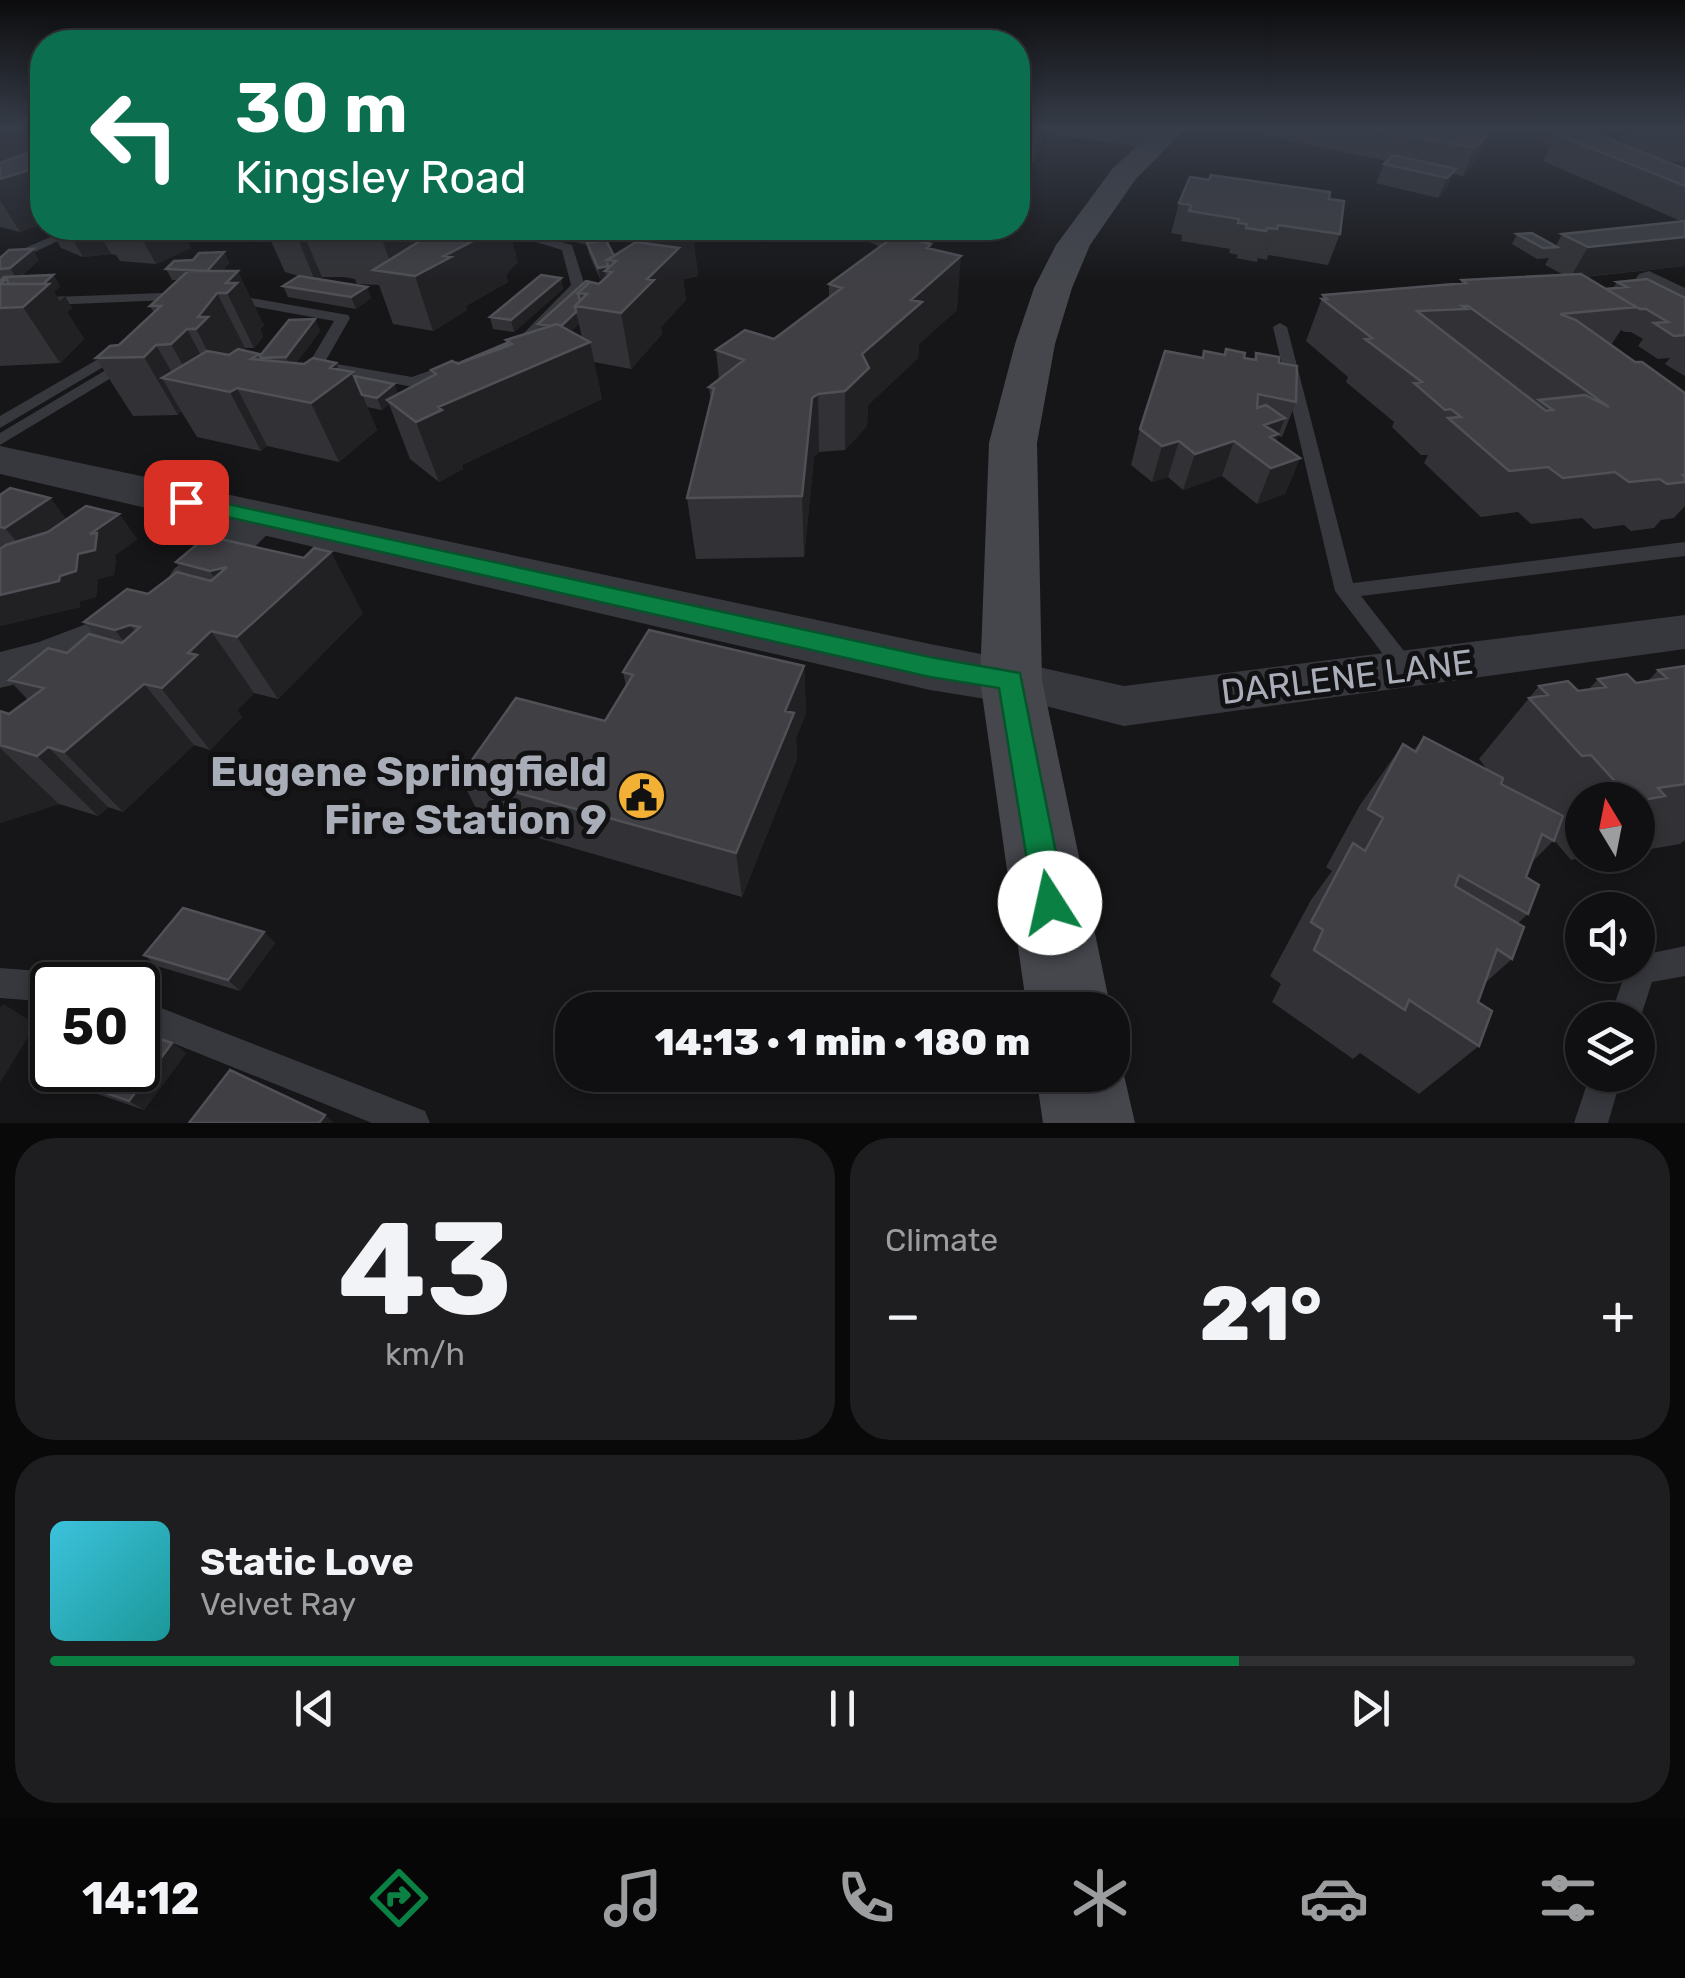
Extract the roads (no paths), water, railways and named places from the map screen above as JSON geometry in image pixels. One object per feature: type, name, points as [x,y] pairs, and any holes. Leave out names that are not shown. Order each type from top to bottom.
[{"type":"main road","points":[[1066,992],[1011,680],[1013,443],[1036,344],[1054,288],[1073,245],[1121,179]]},
{"type":"main road","points":[[1083,1092],[1089,1123]]},
{"type":"street","points":[[1649,280],[1685,300]]},
{"type":"street","points":[[0,460],[930,667],[1011,680]]},
{"type":"street","points":[[0,670],[62,653],[134,621],[170,596],[260,518]]},
{"type":"street","name":"DARLENE LANE","points":[[1011,680],[1124,706],[1685,632]]},
{"type":"lane","points":[[0,264],[53,240]]},
{"type":"lane","points":[[493,352],[525,340],[578,286],[568,248],[539,240]]},
{"type":"lane","points":[[162,309],[175,296]]},
{"type":"lane","points":[[0,303],[214,296],[343,318],[316,365],[412,382],[477,358]]},
{"type":"lane","points":[[1280,326],[1345,591],[1408,669]]},
{"type":"lane","points":[[0,423],[124,349]]},
{"type":"lane","points":[[0,440],[141,354]]},
{"type":"lane","points":[[1345,591],[1685,549]]},
{"type":"lane","points":[[1630,1002],[1641,968],[1685,960]]},
{"type":"lane","points":[[0,983],[30,985]]},
{"type":"lane","points":[[160,1023],[413,1123]]},
{"type":"lane","points":[[1591,1123],[1601,1092]]},
{"type":"place","name":"Eugene Springfield Fire Station 9","points":[[642,795]]}]
